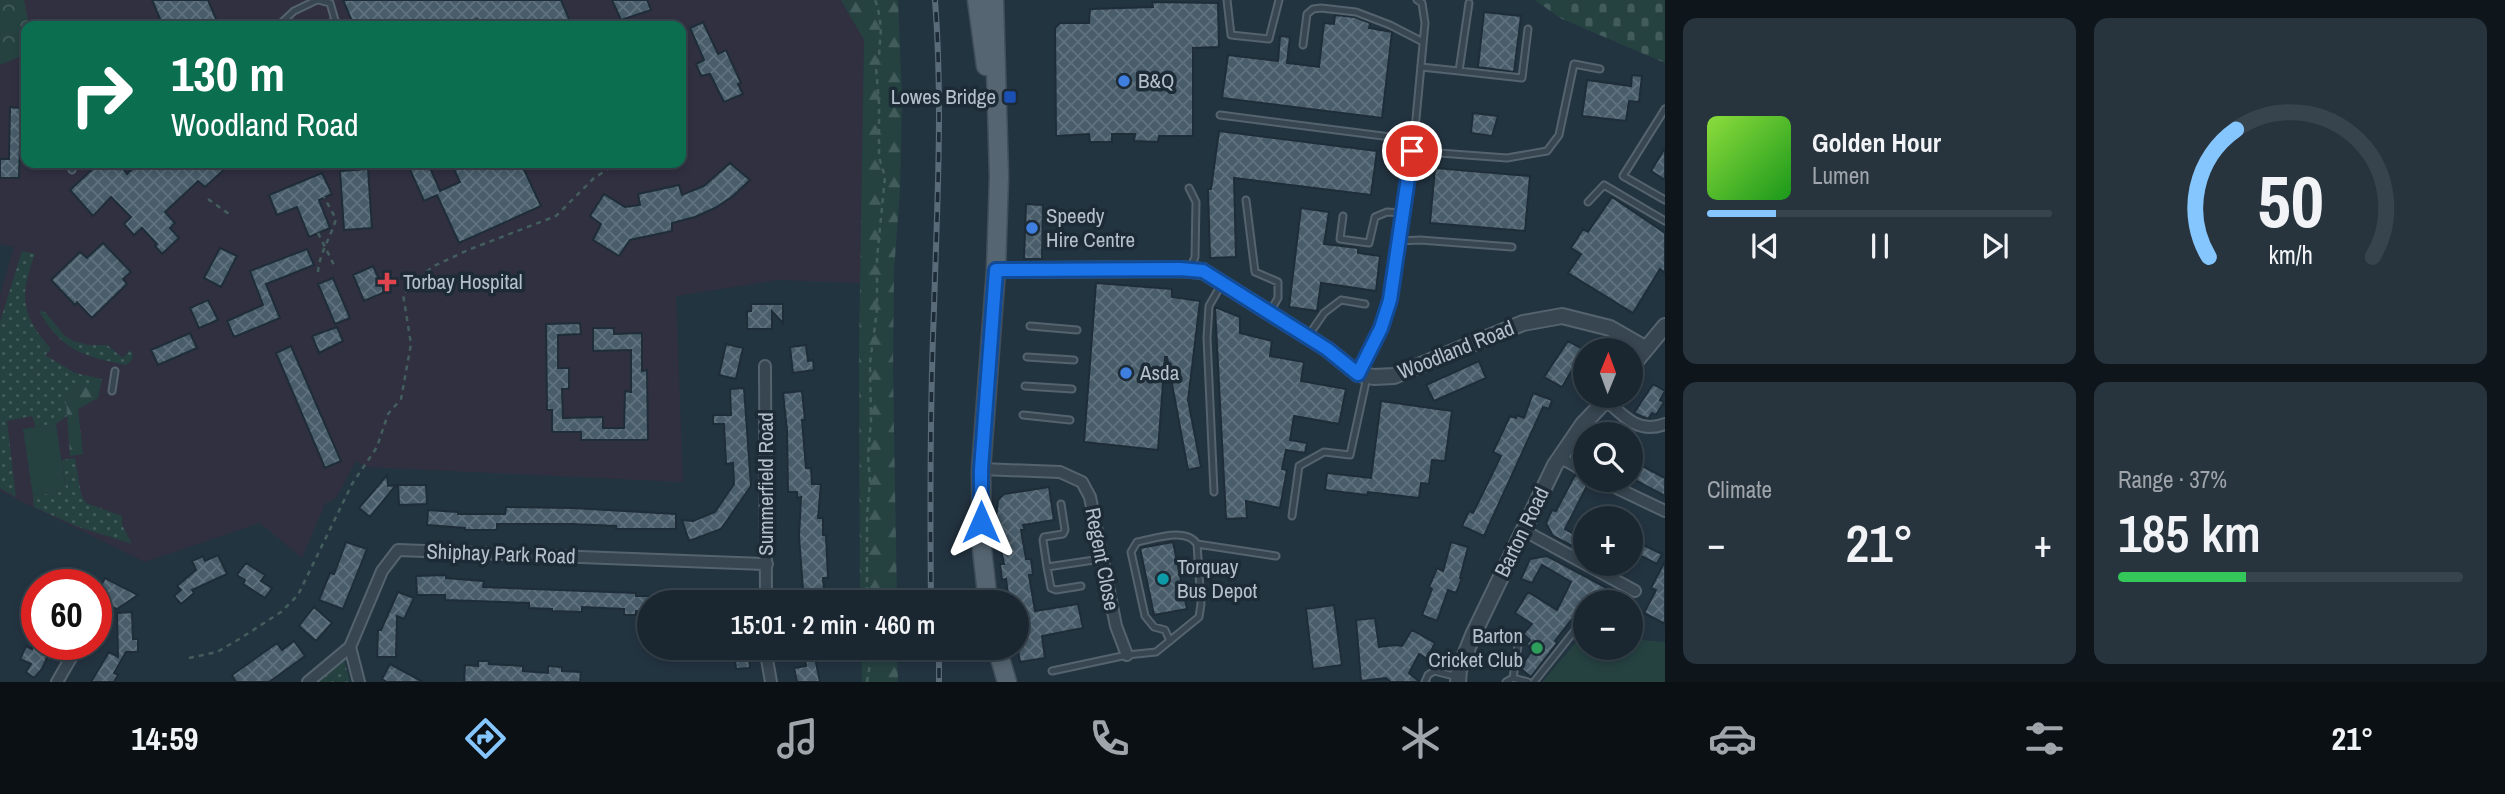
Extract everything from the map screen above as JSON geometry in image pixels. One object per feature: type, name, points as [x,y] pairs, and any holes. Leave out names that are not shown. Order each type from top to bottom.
[{"type":"main road","points":[[977,0],[999,135]]},
{"type":"main road","points":[[987,590],[982,549],[981,469],[996,270],[999,135],[993,0]]},
{"type":"main road","points":[[1001,660],[1007,682]]},
{"type":"street","points":[[996,270],[1203,271],[1363,375]]},
{"type":"street","name":"Woodland Road","points":[[1363,375],[1394,376],[1523,323],[1563,316],[1610,328],[1645,348]]},
{"type":"street","points":[[1643,351],[1665,326]]},
{"type":"street","name":"Summerfield Road","points":[[765,366],[766,590]]},
{"type":"street","name":"Barton Road","points":[[1458,680],[1472,635],[1555,465],[1583,424],[1598,408]]},
{"type":"street","points":[[1616,408],[1624,417],[1637,425],[1653,429],[1665,424]]},
{"type":"street","points":[[1561,458],[1573,465]]},
{"type":"street","name":"Regent Close","points":[[981,469],[1060,472],[1082,482],[1090,497],[1116,626],[1127,655]]},
{"type":"street","points":[[1625,492],[1665,511]]},
{"type":"street","points":[[1523,530],[1634,590]]},
{"type":"street","name":"Shiphay Park Road","points":[[308,682],[350,647],[382,571],[398,551],[767,564]]},
{"type":"street","points":[[350,647],[359,682]]},
{"type":"street","points":[[57,682],[70,660]]},
{"type":"street","points":[[767,660],[771,682]]},
{"type":"lane","points":[[284,21],[294,11],[318,0],[330,4],[333,21]]},
{"type":"lane","points":[[1227,0],[1231,35],[1269,39],[1279,0]]},
{"type":"lane","points":[[1292,516],[1299,466],[1324,453],[1350,456],[1363,375],[1390,300],[1412,151],[1425,23],[1422,3],[1416,0]]},
{"type":"lane","points":[[1460,71],[1469,3]]},
{"type":"lane","points":[[1303,46],[1307,14],[1321,8],[1356,12],[1423,42]]},
{"type":"lane","points":[[1421,67],[1522,78],[1528,29]]},
{"type":"lane","points":[[1412,151],[1507,158],[1547,151],[1559,135],[1574,64],[1600,69]]},
{"type":"lane","points":[[1665,109],[1623,176],[1665,200]]},
{"type":"lane","points":[[1220,115],[1413,140]]},
{"type":"lane","points":[[1588,202],[1604,185],[1665,222]]},
{"type":"lane","points":[[1189,188],[1196,202],[1195,257],[1190,270]]},
{"type":"lane","points":[[1246,201],[1255,272],[1278,282],[1278,298],[1269,313]]},
{"type":"lane","points":[[1343,216],[1340,239],[1369,243],[1375,217],[1387,212],[1403,213]]},
{"type":"lane","points":[[1400,241],[1512,247]]},
{"type":"lane","points":[[1214,492],[1207,338],[1209,306],[1222,283]]},
{"type":"lane","points":[[1307,337],[1324,313],[1341,300],[1366,304]]},
{"type":"lane","points":[[1030,326],[1077,330]]},
{"type":"lane","points":[[1027,357],[1074,360]]},
{"type":"lane","points":[[112,391],[116,371]]},
{"type":"lane","points":[[1025,386],[1072,389]]},
{"type":"lane","points":[[1023,415],[1069,420]]},
{"type":"lane","points":[[1061,504],[1065,530],[1063,534],[1044,537],[1043,540],[1051,588],[1056,590],[1081,586]]},
{"type":"lane","points":[[1052,671],[1127,655],[1156,652],[1170,641],[1199,617],[1201,604],[1197,544],[1193,538],[1185,535],[1137,542],[1131,552],[1145,616],[1154,627],[1165,630],[1170,641]]},
{"type":"lane","points":[[1197,544],[1276,556]]},
{"type":"lane","points":[[1047,567],[1101,559]]},
{"type":"lane","points":[[1534,682],[1573,633]]},
{"type":"lane","points":[[1513,678],[1519,639]]},
{"type":"lane","points":[[1425,682],[1428,675],[1434,671],[1458,680]]},
{"type":"lane","points":[[1506,682],[1513,678],[1528,682]]},
{"type":"path","points":[[867,590],[870,363],[877,310],[877,258],[885,177],[879,157],[876,68],[881,28],[875,0]]},
{"type":"path","points":[[189,658],[217,652],[281,611],[298,595],[352,485],[377,447],[388,414],[401,399],[411,344],[403,295],[432,267],[556,216],[594,177],[609,168]]},
{"type":"path","points":[[318,272],[319,261],[336,219],[324,197]]},
{"type":"path","points":[[208,199],[229,214]]},
{"type":"path","points":[[318,233],[334,265]]},
{"type":"path","points":[[867,682],[871,660]]},
{"type":"shaded area","name":"Torbay Hospital","points":[[0,0],[841,0],[864,39],[861,283],[778,280],[676,296],[683,482],[366,467],[356,461],[336,498],[325,504],[302,558],[260,523],[145,562],[0,491],[0,295],[14,247],[0,244]]},
{"type":"green space","points":[[0,0],[24,0],[28,21],[21,21],[21,56],[0,65]]},
{"type":"green space","points":[[841,0],[898,0],[902,99],[900,189],[894,271],[893,370],[897,590],[860,590],[859,349],[864,40]]},
{"type":"green space","points":[[1535,0],[1665,0],[1665,63],[1560,18]]},
{"type":"green space","points":[[22,251],[35,254],[25,294],[34,326],[51,349],[45,355],[75,373],[102,379],[80,387],[66,401],[67,416],[56,424],[36,427],[32,416],[7,421],[16,497],[0,488],[0,322]]},
{"type":"green space","points":[[39,311],[45,312],[65,336],[73,341],[88,345],[107,345],[123,358],[130,350],[132,360],[126,365],[75,350],[56,335]]},
{"type":"green space","points":[[102,379],[98,398],[78,409],[83,454],[70,456],[66,401],[80,387]]},
{"type":"green space","points":[[56,424],[66,491],[33,496],[23,429]]},
{"type":"green space","points":[[75,458],[81,494],[86,503],[122,516],[122,525],[132,544],[76,526],[34,507],[33,496],[66,491],[62,460]]},
{"type":"green space","points":[[1643,640],[1665,642],[1665,682],[1542,682],[1573,646],[1573,660],[1643,660]]},
{"type":"green space","points":[[344,660],[350,682],[316,682]]},
{"type":"green space","points":[[861,660],[897,660],[898,682],[862,682]]},
{"type":"building","points":[[152,0],[208,0],[217,21],[161,21]]},
{"type":"building","points":[[343,0],[561,0],[570,21],[477,19],[352,21]]},
{"type":"building","points":[[612,0],[647,0],[651,10],[621,20]]},
{"type":"building","name":"B&Q","points":[[1152,2],[1218,3],[1219,47],[1193,48],[1193,136],[1159,136],[1158,142],[1134,141],[1135,134],[1112,134],[1112,142],[1090,142],[1089,134],[1056,136],[1055,28],[1060,23],[1089,23],[1090,9],[1153,7]]},
{"type":"building","points":[[1484,12],[1521,16],[1514,72],[1478,67]]},
{"type":"building","points":[[1335,15],[1355,17],[1370,23],[1369,28],[1392,32],[1382,118],[1222,98],[1228,55],[1278,61],[1280,36],[1290,37],[1287,63],[1319,67],[1324,23],[1334,24]]},
{"type":"building","points":[[703,22],[718,54],[726,50],[741,83],[738,84],[743,94],[724,102],[710,74],[701,76],[696,64],[704,60],[690,28]]},
{"type":"building","points":[[1632,75],[1642,76],[1639,102],[1629,101],[1626,121],[1582,116],[1587,80],[1631,86]]},
{"type":"building","points":[[10,107],[21,108],[19,178],[0,178],[0,159],[9,159]]},
{"type":"building","points":[[1473,113],[1498,116],[1492,136],[1471,133]]},
{"type":"building","points":[[1219,131],[1377,151],[1371,195],[1234,178],[1236,257],[1210,258],[1208,189],[1211,189]]},
{"type":"building","points":[[1665,148],[1665,180],[1651,171]]},
{"type":"building","points":[[730,163],[750,180],[715,208],[672,223],[672,231],[630,240],[619,256],[593,240],[601,224],[590,216],[604,194],[625,207],[640,205],[638,194],[679,185],[682,195],[704,186]]},
{"type":"building","points":[[94,168],[123,168],[127,174],[134,168],[226,168],[205,187],[198,181],[165,212],[175,223],[170,228],[179,238],[162,254],[155,246],[157,244],[142,228],[134,235],[124,224],[131,217],[111,197],[93,216],[70,190]]},
{"type":"building","points":[[409,168],[430,168],[440,191],[460,182],[453,168],[523,168],[541,206],[459,243],[437,195],[424,201]]},
{"type":"building","points":[[1435,168],[1530,176],[1525,231],[1430,223]]},
{"type":"building","points":[[368,169],[372,228],[344,230],[340,171]]},
{"type":"building","points":[[322,173],[332,194],[319,200],[330,228],[309,237],[297,207],[277,215],[269,195]]},
{"type":"building","points":[[1612,197],[1665,233],[1665,273],[1660,269],[1633,313],[1568,273],[1581,254],[1571,248],[1583,229],[1588,232]]},
{"type":"building","points":[[1026,204],[1043,205],[1042,259],[1024,259]]},
{"type":"building","points":[[1301,208],[1329,212],[1324,244],[1358,248],[1358,253],[1380,256],[1376,291],[1321,283],[1317,311],[1289,307]]},
{"type":"building","points":[[103,243],[131,272],[123,279],[127,284],[92,318],[51,280],[80,252],[87,258]]},
{"type":"building","points":[[220,248],[237,256],[221,287],[204,278]]},
{"type":"building","points":[[307,249],[314,265],[266,284],[280,318],[234,337],[227,321],[263,305],[250,271]]},
{"type":"building","points":[[373,266],[385,292],[364,301],[353,275]]},
{"type":"building","points":[[333,278],[350,318],[335,324],[318,284]]},
{"type":"building","name":"Asda","points":[[1096,283],[1172,289],[1172,297],[1200,301],[1188,400],[1201,467],[1188,470],[1167,357],[1158,450],[1084,442]]},
{"type":"building","points":[[208,300],[218,320],[199,328],[190,308]]},
{"type":"building","points":[[751,304],[783,304],[783,323],[772,311],[772,329],[747,329],[747,311],[751,311]]},
{"type":"building","points":[[1215,307],[1240,317],[1240,333],[1272,341],[1270,356],[1304,362],[1301,381],[1346,389],[1339,424],[1294,416],[1290,440],[1307,443],[1305,453],[1286,450],[1282,469],[1287,470],[1280,508],[1246,501],[1247,518],[1226,519]]},
{"type":"building","points":[[580,323],[581,334],[558,335],[558,368],[569,368],[569,389],[562,389],[563,418],[603,417],[603,428],[624,428],[625,391],[631,392],[631,350],[593,351],[593,328],[614,328],[614,334],[642,333],[642,371],[647,370],[648,440],[581,440],[581,432],[552,432],[552,410],[547,410],[546,324]]},
{"type":"building","points":[[337,327],[343,341],[319,353],[312,336]]},
{"type":"building","points":[[190,333],[197,348],[158,365],[151,350]]},
{"type":"building","points":[[1568,341],[1573,344],[1573,368],[1562,387],[1544,377]]},
{"type":"building","points":[[726,344],[743,348],[736,379],[719,375]]},
{"type":"building","points":[[806,345],[808,361],[813,360],[814,370],[793,373],[790,347]]},
{"type":"building","points":[[291,346],[341,461],[325,468],[276,353]]},
{"type":"building","points":[[1479,361],[1486,378],[1434,401],[1426,385]]},
{"type":"building","points":[[1653,384],[1665,391],[1660,400],[1664,402],[1656,415],[1652,413],[1648,419],[1634,413],[1637,408],[1643,408],[1643,399]]},
{"type":"building","points":[[744,388],[751,486],[721,529],[689,541],[682,520],[693,521],[715,512],[734,484],[733,463],[726,464],[724,424],[713,424],[713,415],[731,415],[730,389]]},
{"type":"building","points":[[802,391],[806,468],[811,468],[812,484],[821,484],[818,518],[823,518],[823,535],[826,535],[828,578],[823,578],[824,590],[803,590],[799,537],[801,497],[797,498],[797,492],[788,492],[787,430],[783,393]]},
{"type":"building","points":[[1533,393],[1552,400],[1549,409],[1543,407],[1484,536],[1462,526],[1469,511],[1473,513],[1501,456],[1493,452],[1510,416],[1524,418]]},
{"type":"building","points":[[1381,401],[1452,411],[1445,461],[1432,460],[1429,484],[1421,483],[1419,498],[1325,490],[1327,473],[1371,478]]},
{"type":"building","points":[[1643,466],[1665,478],[1665,496],[1643,484]]},
{"type":"building","points":[[387,475],[388,486],[396,485],[370,517],[359,508]]},
{"type":"building","points":[[1573,479],[1573,492],[1584,492],[1577,506],[1573,506],[1573,513],[1565,529],[1573,533],[1573,546],[1553,536],[1546,523],[1552,510],[1556,511]]},
{"type":"building","points":[[398,485],[426,485],[427,504],[399,505]]},
{"type":"building","points":[[1049,487],[1054,520],[1023,525],[1025,530],[1021,530],[1026,559],[1031,559],[1033,575],[1029,575],[1035,611],[1078,604],[1083,628],[1042,636],[1045,658],[1020,662],[1029,660],[1029,590],[1007,590],[1006,579],[1002,580],[1000,564],[1004,564],[994,518],[998,500],[1004,494]]},
{"type":"building","points":[[506,507],[676,514],[676,529],[497,524],[497,530],[465,530],[427,525],[428,510],[458,514],[505,514]]},
{"type":"building","points":[[346,542],[367,549],[343,609],[319,600],[330,573],[334,574]]},
{"type":"building","name":"Torquay Bus Depot","points":[[1173,542],[1187,609],[1154,615],[1140,548]]},
{"type":"building","points":[[1451,542],[1468,547],[1456,593],[1448,590],[1437,621],[1422,615],[1432,589],[1429,587],[1437,568],[1443,571]]},
{"type":"building","points":[[1643,545],[1662,554],[1657,564],[1643,557]]},
{"type":"building","points":[[218,555],[227,574],[192,590],[194,593],[181,604],[174,596],[181,590],[177,586],[196,570],[192,561],[203,556],[205,561]]},
{"type":"building","points":[[1547,556],[1573,570],[1573,576],[1584,576],[1611,590],[1573,590],[1573,618],[1531,677],[1520,668],[1533,649],[1526,644],[1530,640],[1523,634],[1532,624],[1515,613],[1528,592],[1557,610],[1571,582],[1542,565],[1532,583],[1521,579],[1530,559]]},
{"type":"building","points":[[1665,561],[1665,624],[1644,613],[1656,590],[1651,588]]},
{"type":"building","points":[[246,563],[265,575],[261,581],[272,588],[265,598],[243,584],[245,580],[237,575]]},
{"type":"building","points":[[446,575],[446,578],[484,581],[483,587],[636,593],[637,611],[636,615],[624,615],[624,609],[582,607],[582,612],[552,611],[529,608],[529,603],[445,600],[445,595],[417,595],[416,576]]},
{"type":"building","points":[[112,582],[138,595],[117,609],[112,607]]},
{"type":"building","points":[[398,592],[414,598],[404,619],[397,616],[396,657],[377,657],[378,630],[381,630]]},
{"type":"building","points":[[1334,605],[1342,665],[1313,669],[1306,609]]},
{"type":"building","points":[[314,607],[332,623],[316,641],[299,626]]},
{"type":"building","points":[[132,612],[133,639],[138,639],[138,652],[126,652],[114,673],[118,675],[114,682],[91,682],[104,660],[112,660],[112,654],[118,657],[117,613]]},
{"type":"building","points":[[1375,618],[1379,647],[1402,646],[1412,630],[1435,643],[1427,659],[1419,654],[1409,673],[1420,682],[1391,682],[1386,678],[1361,681],[1356,620]]},
{"type":"building","points":[[294,641],[305,656],[269,682],[236,682],[232,675],[277,643],[282,650]]},
{"type":"building","points":[[22,660],[46,660],[34,678],[26,672],[31,664]]},
{"type":"building","points":[[735,660],[749,660],[750,668],[736,669]]},
{"type":"building","points":[[805,660],[815,660],[820,682],[797,682],[794,668],[806,666]]},
{"type":"building","points":[[478,661],[523,666],[523,671],[548,673],[548,666],[562,667],[562,671],[581,672],[580,682],[464,682],[465,665],[478,666]]},
{"type":"building","points":[[390,664],[423,682],[387,682],[382,679]]},
{"type":"railway","points":[[931,590],[931,418],[939,116],[935,0]]},
{"type":"railway","points":[[939,660],[939,682]]},
{"type":"place","name":"B&Q","points":[[1124,81]]},
{"type":"place","name":"Lowes Bridge","points":[[1010,97]]},
{"type":"place","name":"Speedy Hire Centre","points":[[1032,228]]},
{"type":"place","name":"Torbay Hospital","points":[[387,282]]},
{"type":"place","name":"Asda","points":[[1126,373]]},
{"type":"place","name":"Torquay Bus Depot","points":[[1163,579]]},
{"type":"place","name":"Barton Cricket Club","points":[[1537,648]]},
{"type":"route","points":[[981,522],[981,469],[996,270],[1203,271],[1327,349],[1358,374],[1381,328],[1390,300],[1412,151]]}]
